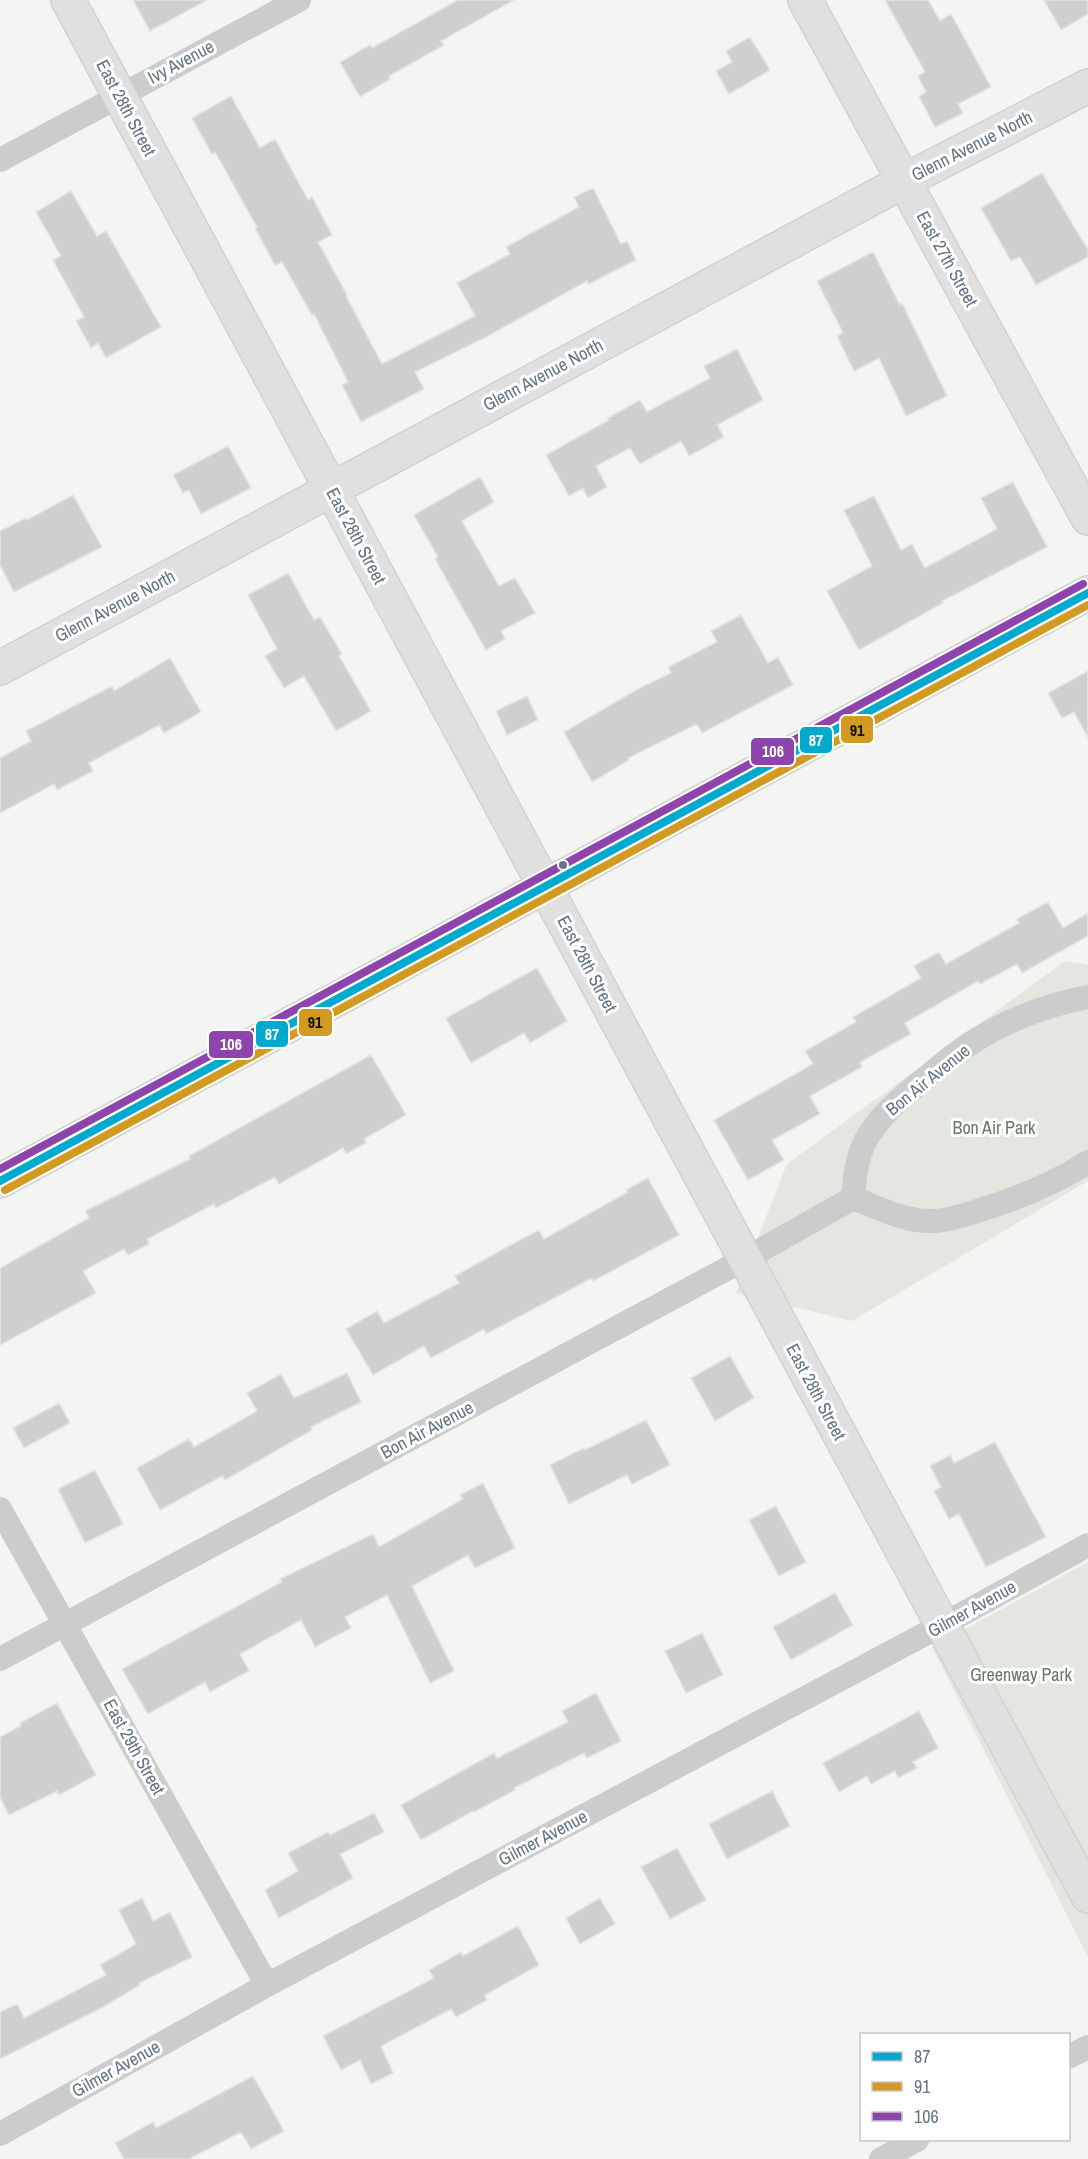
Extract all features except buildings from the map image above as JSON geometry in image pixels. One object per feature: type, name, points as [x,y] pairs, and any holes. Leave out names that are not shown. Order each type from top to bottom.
[{"type":"street","name":"East 28th Street","points":[[68,0],[1088,1896]]},
{"type":"street","name":"Ivy Avenue","points":[[0,160],[299,0]]},
{"type":"street","name":"East 27th Street","points":[[805,0],[1088,518]]},
{"type":"street","name":"Glenn Avenue North","points":[[0,668],[904,181],[1088,86]]},
{"type":"street","points":[[0,1181],[1088,593]]},
{"type":"street","name":"Bon Air Avenue","points":[[0,1659],[745,1259],[854,1197],[856,1164],[865,1142],[877,1122],[903,1096],[959,1051],[999,1027],[1032,1013],[1088,997]]},
{"type":"street","points":[[854,1197],[875,1207],[910,1218],[933,1221],[956,1217],[1014,1200],[1068,1175],[1088,1162]]},
{"type":"street","name":"East 29th Street","points":[[0,1509],[267,1985]]},
{"type":"street","name":"Gilmer Avenue","points":[[0,2134],[267,1985],[1088,1545]]},
{"type":"street","points":[[1070,2056],[1088,2047]]},
{"type":"street","points":[[881,2159],[913,2141]]},
{"type":"green space","name":"Bon Air Park","points":[[1065,961],[1088,965],[1088,1181],[852,1321],[736,1293],[787,1164]]},
{"type":"green space","name":"Greenway Park","points":[[1088,1562],[1088,1957],[932,1647]]},
{"type":"transit line","name":"106","points":[[0,1169],[1083,584]]},
{"type":"transit line","name":"87","points":[[0,1181],[1088,593]]},
{"type":"transit line","name":"91","points":[[5,1190],[1088,605]]}]
